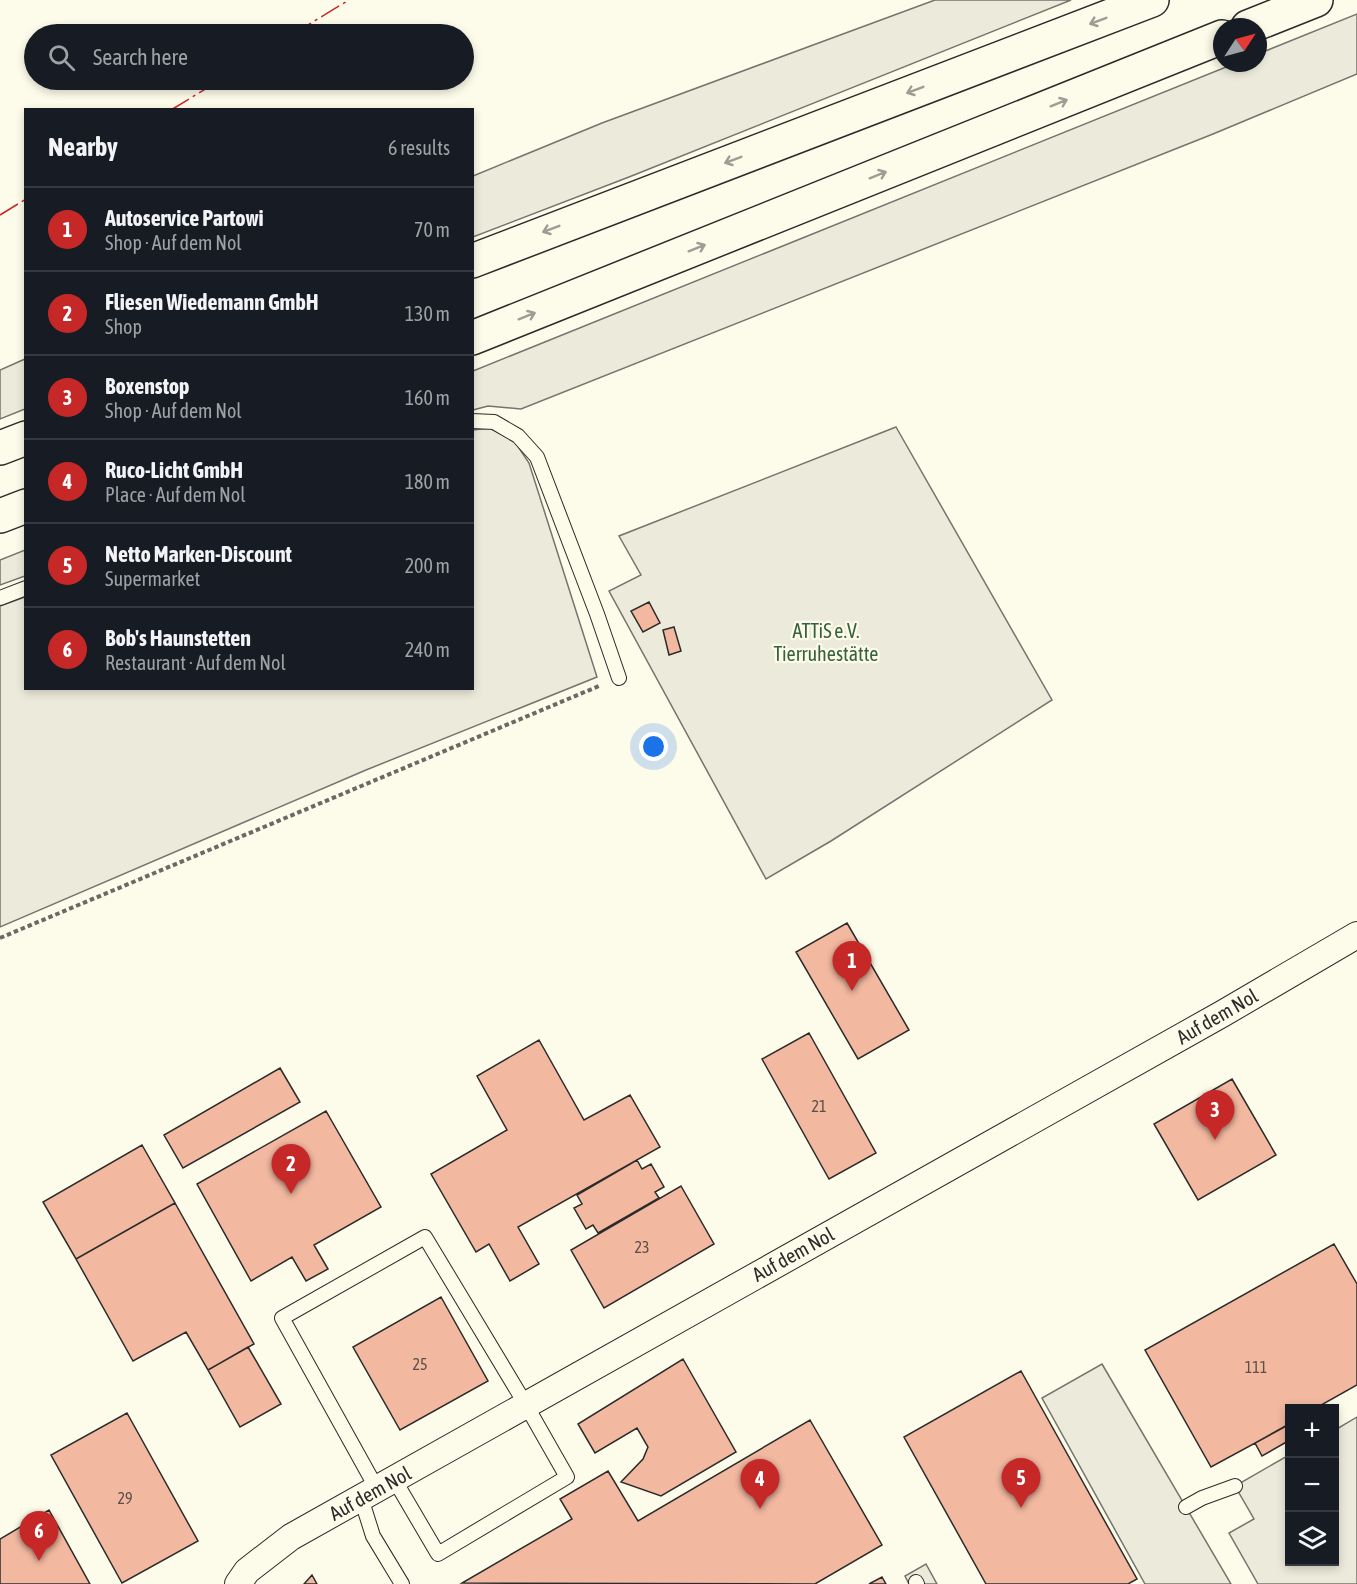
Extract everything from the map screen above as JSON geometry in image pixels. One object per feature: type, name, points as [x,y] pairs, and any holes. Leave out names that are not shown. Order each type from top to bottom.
[{"type":"highway","points":[[474,260],[1152,0]]},
{"type":"highway","points":[[1267,19],[1316,0]]},
{"type":"highway","points":[[474,337],[1213,42]]},
{"type":"highway","points":[[0,448],[24,439]]},
{"type":"highway","points":[[0,516],[24,507]]},
{"type":"street","name":"Auf dem Nol","points":[[238,1584],[247,1571],[291,1537],[1212,1019],[1357,935]]},
{"type":"lane","points":[[474,422],[494,422],[518,436],[537,457],[619,678]]},
{"type":"lane","points":[[0,597],[24,589]]},
{"type":"lane","points":[[425,1237],[567,1477],[438,1554],[377,1489],[282,1318],[425,1237]]},
{"type":"lane","points":[[1186,1507],[1202,1498],[1235,1486]]},
{"type":"lane","points":[[377,1489],[373,1536],[402,1584]]},
{"type":"path","points":[[0,938],[619,678]]},
{"type":"green space","points":[[935,0],[1071,0],[474,237],[474,176],[602,123]]},
{"type":"green space","points":[[1357,14],[1357,74],[1213,134],[521,409],[488,406],[474,410],[474,371],[1214,72],[1267,72],[1267,50]]},
{"type":"green space","points":[[24,359],[24,409],[0,419],[0,370]]},
{"type":"green space","name":"ATTiS e.V. Tierruhestätte","points":[[896,427],[1052,700],[831,841],[766,879],[609,591],[641,575],[619,536]]},
{"type":"green space","points":[[490,428],[515,442],[529,463],[597,677],[366,770],[0,927],[0,606],[24,597],[24,690],[474,690],[474,430]]},
{"type":"green space","points":[[24,550],[24,576],[0,585],[0,560]]},
{"type":"shaded area","points":[[1102,1364],[1231,1584],[1145,1584],[1042,1398]]},
{"type":"shaded area","points":[[1357,1417],[1357,1584],[1258,1584],[1229,1533],[1254,1519],[1235,1486],[1285,1457],[1285,1566],[1339,1566],[1339,1428]]},
{"type":"shaded area","points":[[926,1564],[937,1584],[909,1584],[905,1576]]},
{"type":"building","points":[[649,602],[660,623],[643,632],[631,611]]},
{"type":"building","points":[[674,627],[681,651],[669,655],[663,630]]},
{"type":"building","points":[[847,923],[909,1030],[858,1059],[796,952]]},
{"type":"building","points":[[809,1033],[876,1153],[829,1179],[762,1059]]},
{"type":"building","points":[[539,1040],[584,1120],[630,1095],[660,1147],[518,1227],[539,1264],[510,1281],[489,1244],[476,1252],[431,1174],[507,1130],[477,1076]]},
{"type":"building","points":[[280,1068],[300,1102],[183,1168],[164,1135]]},
{"type":"building","points":[[1232,1079],[1276,1155],[1198,1200],[1154,1124]]},
{"type":"building","points":[[326,1111],[381,1207],[314,1245],[328,1269],[306,1281],[292,1257],[251,1281],[197,1184]]},
{"type":"building","points":[[142,1145],[175,1203],[76,1259],[43,1202]]},
{"type":"building","points":[[637,1160],[642,1169],[651,1164],[664,1187],[655,1192],[659,1198],[598,1233],[593,1225],[586,1229],[574,1208],[582,1204],[577,1195]]},
{"type":"building","points":[[681,1186],[714,1244],[604,1308],[571,1250]]},
{"type":"building","points":[[175,1203],[254,1344],[208,1370],[186,1332],[133,1361],[76,1259]]},
{"type":"building","points":[[1334,1244],[1357,1284],[1357,1385],[1323,1404],[1285,1404],[1285,1427],[1211,1467],[1145,1350]]},
{"type":"building","points":[[441,1297],[488,1381],[400,1430],[353,1347]]},
{"type":"building","points":[[248,1347],[281,1404],[240,1427],[208,1370]]},
{"type":"building","points":[[683,1359],[736,1452],[661,1496],[621,1482],[643,1459],[648,1447],[637,1428],[595,1453],[578,1424]]},
{"type":"building","points":[[1021,1371],[1137,1579],[1128,1584],[986,1584],[904,1437]]},
{"type":"building","points":[[127,1413],[198,1541],[122,1583],[51,1455]]},
{"type":"building","points":[[810,1420],[882,1545],[815,1584],[462,1583],[572,1519],[560,1499],[608,1471],[638,1521]]},
{"type":"building","points":[[1285,1426],[1285,1443],[1262,1456],[1255,1443]]},
{"type":"building","points":[[49,1510],[90,1584],[0,1584],[0,1539]]},
{"type":"building","points":[[312,1575],[317,1584],[304,1584]]},
{"type":"building","points":[[882,1577],[886,1584],[869,1584]]},
{"type":"power","points":[[309,24],[349,0]]},
{"type":"power","points":[[174,108],[204,90]]},
{"type":"power","points":[[0,215],[24,200]]},
{"type":"place","name":"Autoservice Partowi","points":[[852,991]]},
{"type":"place","name":"Boxenstop","points":[[1215,1140]]},
{"type":"place","name":"Fliesen Wiedemann GmbH","points":[[291,1194]]},
{"type":"place","name":"Netto Marken-Discount","points":[[1021,1508]]},
{"type":"place","name":"Ruco-Licht GmbH","points":[[760,1509]]},
{"type":"place","name":"Bob's Haunstetten","points":[[39,1561]]}]
